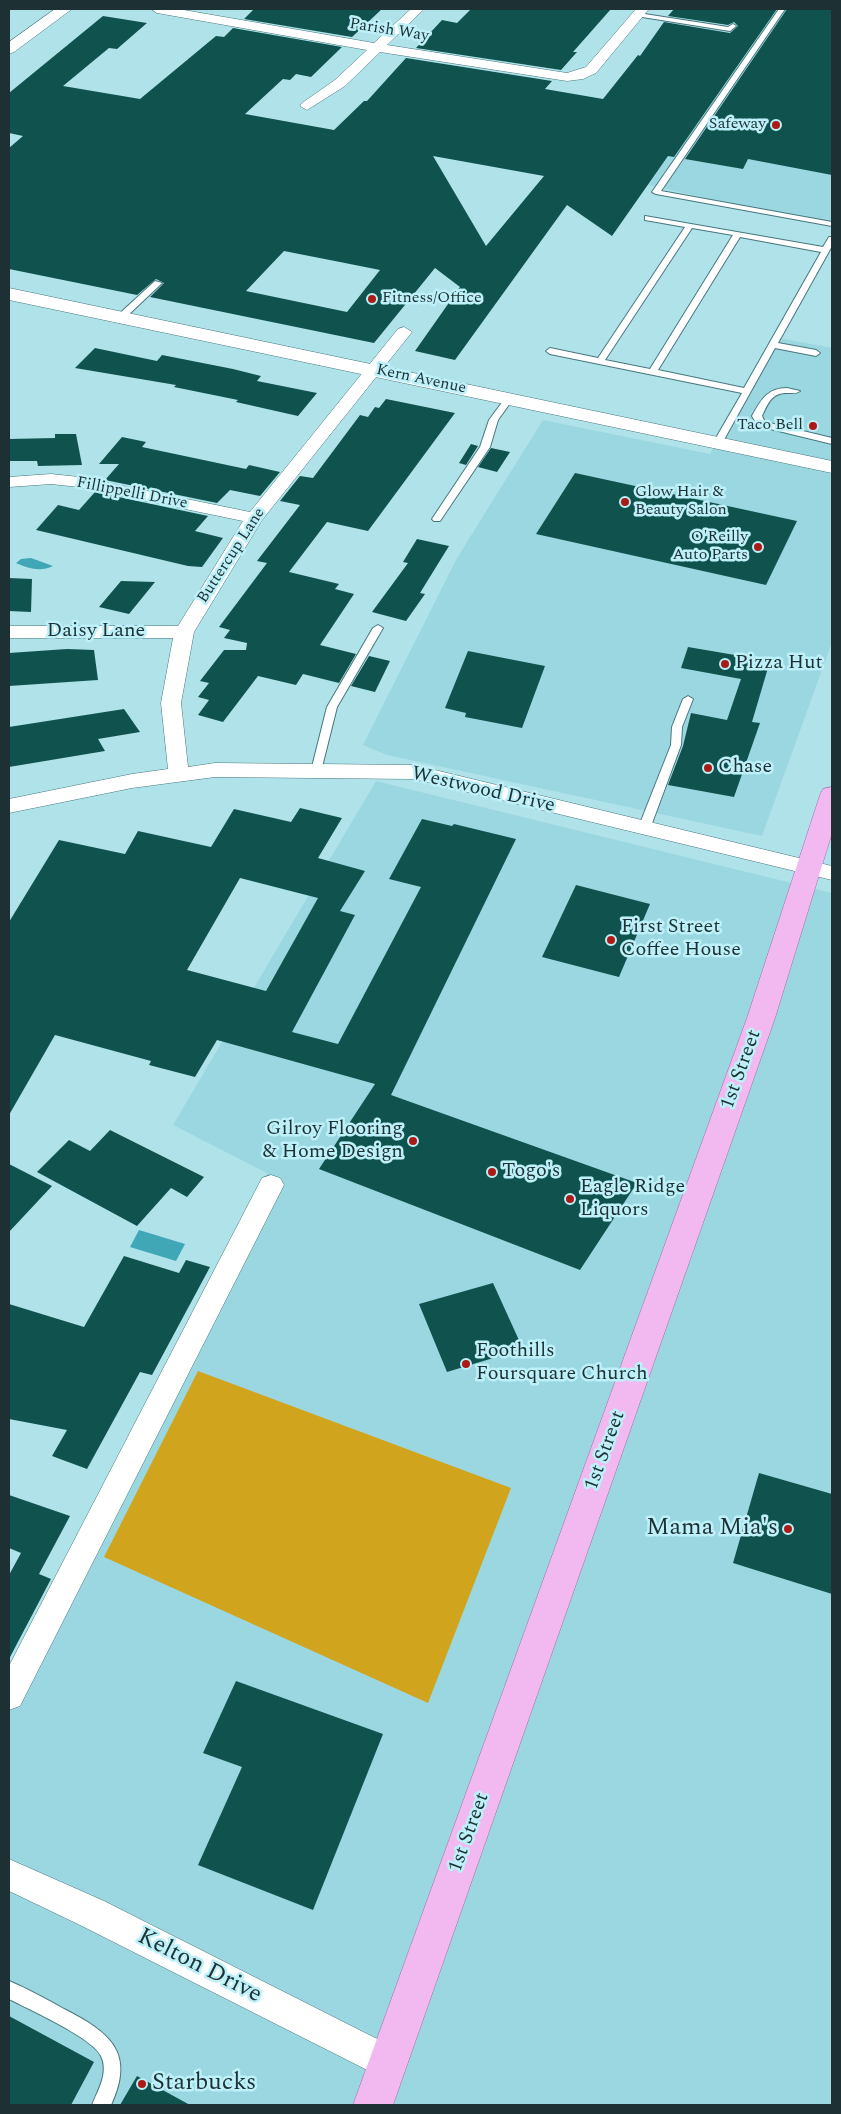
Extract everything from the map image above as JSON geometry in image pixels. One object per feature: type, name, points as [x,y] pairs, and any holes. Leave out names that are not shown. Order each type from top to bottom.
[{"type":"main road","name":"1st Street","points":[[373,2105],[762,1018],[821,871],[832,795]]},
{"type":"street","points":[[9,49],[64,9]]},
{"type":"street","name":"Parish Way","points":[[157,9],[378,48],[526,71],[578,76],[591,70],[641,12]]},
{"type":"street","points":[[307,106],[340,83],[418,9]]},
{"type":"street","name":"Kern Avenue","points":[[9,294],[832,467]]},
{"type":"street","name":"Buttercup Lane","points":[[179,774],[171,703],[184,632],[254,518],[404,332]]},
{"type":"street","name":"Fillippelli Drive","points":[[9,482],[51,479],[80,482],[254,518]]},
{"type":"street","name":"Daisy Lane","points":[[9,632],[184,632]]},
{"type":"street","name":"Westwood Drive","points":[[9,806],[132,781],[215,770],[414,772],[532,802],[645,826],[821,871]]},
{"type":"street","points":[[9,1696],[271,1185]]},
{"type":"street","name":"Kelton Drive","points":[[9,1875],[92,1913],[387,2062]]},
{"type":"lane","points":[[782,9],[656,192],[832,224]]},
{"type":"lane","points":[[641,12],[730,29],[733,26]]},
{"type":"lane","points":[[648,218],[826,250]]},
{"type":"lane","points":[[600,361],[690,226]]},
{"type":"lane","points":[[652,372],[738,234]]},
{"type":"lane","points":[[718,443],[832,239]]},
{"type":"lane","points":[[121,317],[158,283]]},
{"type":"lane","points":[[773,345],[816,353]]},
{"type":"lane","points":[[550,351],[747,391]]},
{"type":"lane","points":[[796,391],[778,389],[769,394],[757,416],[761,424],[832,441]]},
{"type":"lane","points":[[437,519],[485,447],[494,420],[509,399]]},
{"type":"lane","points":[[316,771],[332,707],[378,628]]},
{"type":"lane","points":[[645,826],[676,745],[677,727],[688,699]]},
{"type":"lane","points":[[9,1990],[94,2036],[108,2049],[114,2073],[108,2093],[101,2105]]},
{"type":"shaded area","points":[[772,9],[832,9],[832,227],[648,185]]},
{"type":"shaded area","points":[[774,337],[832,348],[832,642],[762,836],[387,755],[363,745],[457,558],[543,420],[710,454]]},
{"type":"shaded area","points":[[31,558],[53,566],[35,569],[16,563],[21,559]]},
{"type":"shaded area","points":[[376,781],[832,893],[832,2105],[9,2105],[9,1674],[267,1173],[173,1125]]},
{"type":"shaded area","points":[[139,1230],[185,1244],[176,1261],[130,1247]]},
{"type":"shaded area","points":[[198,1371],[511,1488],[428,1703],[104,1557]]},
{"type":"building","points":[[254,9],[382,9],[352,37],[244,19]]},
{"type":"building","points":[[471,9],[611,9],[573,52],[577,52],[561,70],[416,48],[442,20],[457,23]]},
{"type":"building","points":[[674,9],[777,9],[674,157],[668,156],[612,236],[567,205],[455,360],[415,351],[460,287],[435,268],[374,343],[150,297],[164,283],[156,279],[137,295],[9,269],[9,148],[23,136],[9,133],[9,93],[103,16],[147,23],[117,49],[109,48],[63,86],[140,99],[216,36],[224,37],[233,28],[342,47],[311,77],[296,74],[290,80],[283,79],[245,114],[334,130],[364,101],[367,101],[406,58],[552,81],[545,89],[603,99],[638,55],[640,56],[664,22],[730,33],[738,26],[734,22],[728,25],[668,16]],"holes":[[[433,156],[544,176],[486,246]],[[284,251],[345,263],[380,270],[347,312],[246,291]]]},
{"type":"building","name":"Safeway","points":[[787,9],[832,9],[832,175],[748,159],[743,169],[685,159]]},
{"type":"building","points":[[95,348],[157,361],[162,355],[233,369],[261,376],[257,381],[317,393],[298,416],[236,402],[238,400],[174,387],[176,385],[75,368]]},
{"type":"building","points":[[386,399],[455,413],[368,531],[327,522],[289,572],[339,584],[335,589],[354,594],[320,645],[356,654],[339,683],[303,674],[296,685],[258,676],[223,722],[198,715],[209,700],[198,697],[209,683],[200,681],[224,650],[246,650],[247,643],[224,638],[230,630],[219,627],[267,563],[257,561],[300,505],[280,501],[300,476],[313,478],[360,415],[368,417],[375,407],[379,408]]},
{"type":"building","points":[[55,434],[76,434],[82,465],[38,466],[37,461],[9,461],[9,439],[55,438]]},
{"type":"building","points":[[122,437],[146,442],[142,447],[246,469],[249,465],[280,472],[260,496],[230,490],[217,503],[105,480],[119,464],[99,464]]},
{"type":"building","points":[[471,444],[478,446],[466,465],[459,463]]},
{"type":"building","points":[[491,448],[510,452],[497,472],[478,467]]},
{"type":"building","points":[[575,473],[797,521],[766,585],[536,534]]},
{"type":"building","points":[[95,492],[208,516],[195,531],[223,538],[202,567],[188,566],[36,530],[58,505],[79,510]]},
{"type":"building","points":[[417,539],[449,546],[420,593],[425,594],[406,621],[372,612],[408,563],[403,562]]},
{"type":"building","points":[[9,578],[32,579],[31,612],[9,611]]},
{"type":"building","points":[[121,581],[155,582],[129,614],[99,607]]},
{"type":"building","name":"Chase","points":[[688,647],[770,661],[752,722],[760,723],[734,797],[668,785],[683,746],[691,713],[727,720],[741,679],[681,668]]},
{"type":"building","points":[[67,649],[94,650],[98,680],[9,686],[9,653]]},
{"type":"building","points":[[468,651],[545,666],[522,728],[465,717],[466,713],[445,708]]},
{"type":"building","points":[[369,656],[390,661],[375,692],[351,686]]},
{"type":"building","points":[[124,709],[140,732],[98,739],[105,751],[9,767],[9,727]]},
{"type":"building","points":[[300,808],[342,818],[318,858],[365,871],[340,911],[355,915],[292,1032],[338,1044],[421,887],[389,879],[422,819],[452,826],[454,824],[516,839],[391,1095],[637,1183],[580,1270],[319,1169],[375,1084],[217,1040],[195,1077],[149,1065],[151,1061],[55,1035],[9,1115],[9,922],[59,840],[125,854],[138,831],[211,847],[234,809],[291,822]],"holes":[[[240,878],[318,898],[266,991],[187,970]]]},
{"type":"building","points":[[576,885],[650,904],[619,977],[542,957]]},
{"type":"building","points":[[110,1130],[204,1177],[187,1197],[171,1188],[137,1226],[37,1172],[69,1140],[90,1151]]},
{"type":"building","points":[[9,1164],[52,1186],[9,1232]]},
{"type":"building","points":[[124,1256],[179,1273],[186,1260],[210,1267],[152,1375],[140,1372],[87,1469],[52,1456],[67,1430],[9,1419],[9,1304],[84,1327]]},
{"type":"building","points":[[493,1283],[523,1349],[447,1372],[419,1304]]},
{"type":"building","name":"Mama Mia's","points":[[759,1473],[832,1494],[832,1594],[733,1563]]},
{"type":"building","points":[[9,1495],[70,1516],[39,1574],[51,1579],[9,1659],[9,1575],[21,1553],[9,1548]]},
{"type":"building","points":[[236,1681],[383,1734],[313,1910],[198,1865],[242,1767],[203,1753]]},
{"type":"building","points":[[9,2016],[94,2062],[71,2105],[9,2105]]},
{"type":"building","name":"Starbucks","points":[[137,2076],[190,2105],[120,2105]]},
{"type":"place","name":"Safeway","points":[[776,125]]},
{"type":"place","name":"Fitness/Office","points":[[372,299]]},
{"type":"place","name":"Taco Bell","points":[[813,426]]},
{"type":"place","name":"Glow Hair & Beauty Salon","points":[[625,502]]},
{"type":"place","name":"O'Reilly Auto Parts","points":[[758,547]]},
{"type":"place","name":"Pizza Hut","points":[[725,664]]},
{"type":"place","name":"Chase","points":[[708,768]]},
{"type":"place","name":"First Street Coffee House","points":[[611,940]]},
{"type":"place","name":"Gilroy Flooring & Home Design","points":[[413,1141]]},
{"type":"place","name":"Togo's","points":[[492,1172]]},
{"type":"place","name":"Eagle Ridge Liquors","points":[[570,1199]]},
{"type":"place","name":"Foothills Foursquare Church","points":[[466,1364]]},
{"type":"place","name":"Mama Mia's","points":[[788,1529]]},
{"type":"place","name":"Starbucks","points":[[142,2084]]}]
